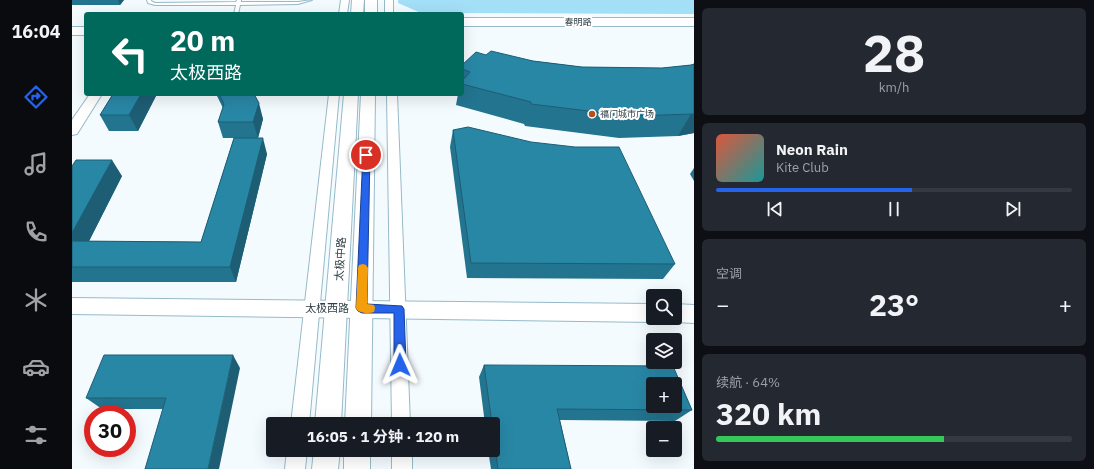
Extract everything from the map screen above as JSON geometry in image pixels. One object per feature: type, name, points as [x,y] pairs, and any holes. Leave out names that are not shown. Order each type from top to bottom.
[{"type":"main road","points":[[357,12],[358,0]]},
{"type":"main road","points":[[371,0],[371,12]]},
{"type":"main road","name":"春明路","points":[[464,22],[694,22]]},
{"type":"main road","points":[[72,23],[84,23]]},
{"type":"main road","points":[[72,31],[84,31]]},
{"type":"main road","name":"春明路","points":[[464,32],[694,32]]},
{"type":"main road","name":"太极中路","points":[[328,417],[352,96]]},
{"type":"main road","name":"太极中路","points":[[358,417],[368,96]]},
{"type":"main road","points":[[325,469],[326,457]]},
{"type":"main road","points":[[356,469],[357,457]]},
{"type":"street","points":[[343,12],[345,0]]},
{"type":"street","points":[[389,0],[389,12]]},
{"type":"street","points":[[72,131],[95,96]]},
{"type":"street","points":[[301,417],[334,96]]},
{"type":"street","points":[[392,96],[401,417]]},
{"type":"street","name":"太极西路","points":[[72,306],[362,308],[646,313]]},
{"type":"street","points":[[682,313],[694,314]]},
{"type":"street","points":[[295,469],[296,457]]},
{"type":"street","points":[[402,457],[402,469]]},
{"type":"lane","points":[[149,0],[149,2],[155,4],[238,2],[298,3],[310,0]]},
{"type":"lane","points":[[236,12],[238,2]]},
{"type":"shaded area","points":[[398,0],[694,0],[694,14],[419,12],[398,3]]},
{"type":"building","points":[[491,51],[533,61],[582,67],[662,68],[694,64],[694,114],[630,116],[531,104],[531,102],[464,85],[464,79],[470,72],[464,70],[464,63],[476,52],[486,55]]},
{"type":"building","points":[[112,96],[140,96],[129,115],[100,115]]},
{"type":"building","points":[[220,96],[255,96],[259,103],[253,122],[218,122],[224,104]]},
{"type":"building","points":[[468,127],[531,142],[575,147],[619,147],[675,264],[471,263],[453,130]]},
{"type":"building","points":[[234,138],[263,138],[230,267],[72,267],[72,241],[201,242]]},
{"type":"building","points":[[76,160],[112,160],[72,233],[72,166]]},
{"type":"building","points":[[104,355],[233,355],[208,469],[145,469],[166,398],[86,398]]},
{"type":"building","points":[[484,365],[646,366],[646,369],[674,369],[678,377],[646,377],[646,410],[557,409],[571,469],[498,469],[496,457],[500,457],[500,417],[491,417]]},
{"type":"building","points":[[682,387],[692,410],[682,410]]},
{"type":"slow traffic","points":[[363,268],[362,308],[370,308]]},
{"type":"place","name":"福门城市广场","points":[[592,114]]},
{"type":"route","points":[[366,155],[362,308],[399,309],[400,365]]}]
